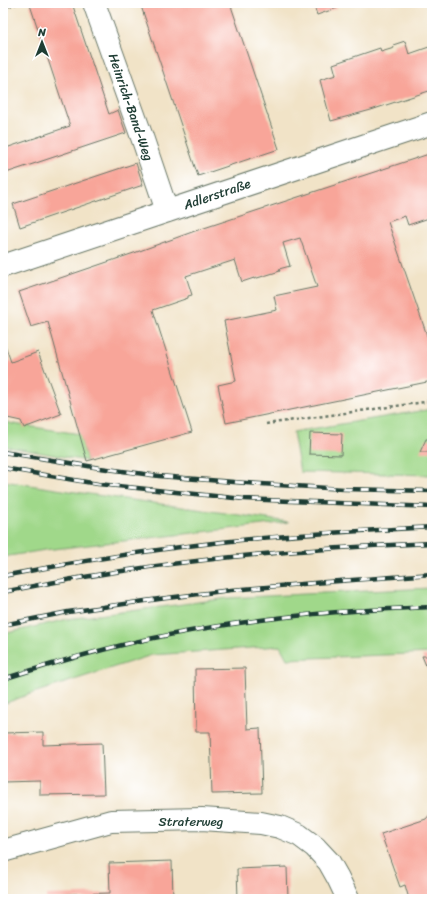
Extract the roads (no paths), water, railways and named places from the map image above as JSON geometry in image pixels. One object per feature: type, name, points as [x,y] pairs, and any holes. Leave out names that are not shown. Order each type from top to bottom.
[{"type":"street","name":"Heinrich-Band-Weg","points":[[94,3],[141,133],[167,211]]},
{"type":"street","name":"Adlerstraße","points":[[3,266],[432,123]]},
{"type":"street","name":"Straterweg","points":[[3,851],[111,821],[202,819],[261,823],[280,827],[299,835],[315,847],[329,862],[348,899]]},
{"type":"railway","points":[[3,452],[159,476],[344,489],[432,491]]},
{"type":"railway","points":[[3,468],[98,484],[244,499],[432,507]]},
{"type":"railway","points":[[3,576],[127,554],[220,542],[319,533],[432,527]]},
{"type":"railway","points":[[3,592],[112,572],[220,558],[326,549],[432,543]]},
{"type":"railway","points":[[3,625],[68,612],[231,590],[432,574]]},
{"type":"railway","points":[[3,679],[112,647],[208,628],[266,619],[321,613],[432,607]]}]
